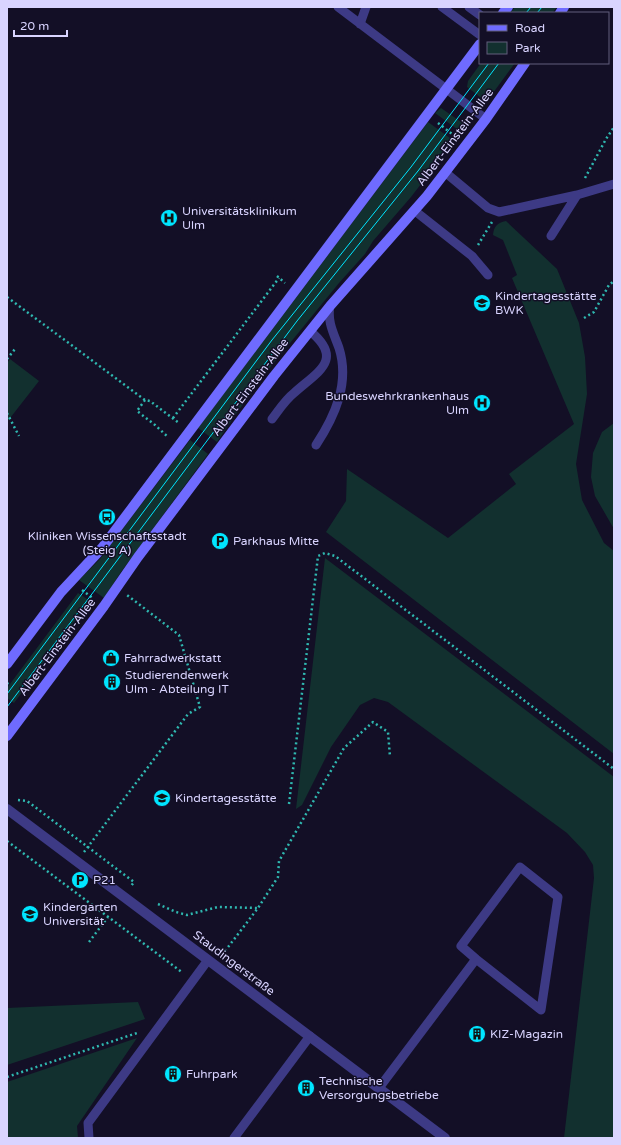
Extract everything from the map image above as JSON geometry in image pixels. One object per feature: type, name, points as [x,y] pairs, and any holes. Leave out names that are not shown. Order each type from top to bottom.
[{"type":"street","name":"Albert-Einstein-Allee","points":[[7,664],[70,581],[98,553],[479,45]]},
{"type":"street","name":"Albert-Einstein-Allee","points":[[7,736],[104,606],[123,577],[160,527],[310,331],[330,306],[416,211],[467,145],[524,64]]},
{"type":"street","name":"Staudingerstraße","points":[[7,809],[445,1138]]},
{"type":"lane","points":[[338,7],[486,119]]},
{"type":"lane","points":[[360,24],[366,7]]},
{"type":"lane","points":[[442,7],[479,34]]},
{"type":"lane","points":[[469,7],[479,14]]},
{"type":"lane","points":[[446,172],[488,208],[499,212],[577,195],[614,184]]},
{"type":"lane","points":[[551,236],[577,195]]},
{"type":"lane","points":[[416,211],[472,256],[488,275]]},
{"type":"lane","points":[[316,445],[332,418],[338,403],[342,386],[342,362],[329,320],[330,306]]},
{"type":"lane","points":[[272,419],[288,398],[319,373],[325,363],[326,356],[323,346],[310,331]]},
{"type":"lane","points":[[520,867],[558,897],[541,1010],[476,959],[461,946],[520,867]]},
{"type":"lane","points":[[379,1088],[476,959]]},
{"type":"lane","points":[[89,1138],[88,1123],[193,980],[211,962]]},
{"type":"lane","points":[[234,1138],[310,1036]]},
{"type":"path","points":[[427,115],[467,145]]},
{"type":"path","points":[[577,195],[606,139],[614,127]]},
{"type":"path","points":[[472,256],[499,212]]},
{"type":"path","points":[[173,418],[278,277],[283,281]]},
{"type":"path","points":[[584,318],[594,312],[609,285],[614,281]]},
{"type":"path","points":[[7,297],[145,400],[150,401],[190,431]]},
{"type":"path","points":[[7,360],[14,349]]},
{"type":"path","points":[[145,400],[137,411],[156,425],[170,439]]},
{"type":"path","points":[[7,413],[19,436]]},
{"type":"path","points":[[289,804],[318,556],[325,553],[335,556],[614,769]]},
{"type":"path","points":[[70,581],[104,606]]},
{"type":"path","points":[[77,862],[188,714],[200,707],[179,635],[126,595]]},
{"type":"path","points":[[211,962],[258,908],[278,877],[279,861],[344,748],[373,722],[388,732],[390,757]]},
{"type":"path","points":[[14,798],[27,801],[134,882],[130,888],[132,890]]},
{"type":"path","points":[[7,841],[193,980]]},
{"type":"path","points":[[151,901],[187,915],[218,907],[258,908]]},
{"type":"path","points":[[89,942],[108,917]]},
{"type":"path","points":[[7,1077],[158,1026]]},
{"type":"green space","points":[[515,7],[557,7],[553,12],[511,12]]},
{"type":"green space","points":[[480,64],[514,64],[490,97],[484,100],[467,87],[468,81]]},
{"type":"green space","points":[[441,108],[464,124],[461,132],[435,113]]},
{"type":"green space","points":[[428,122],[454,141],[411,197],[373,241],[365,254],[339,283],[268,370],[217,442],[198,428]]},
{"type":"green space","points":[[506,221],[557,269],[579,323],[585,357],[587,394],[576,464],[582,500],[604,543],[614,551],[614,754],[326,532],[346,501],[347,469],[448,538],[516,484],[509,474],[574,424],[512,278],[517,275],[503,240],[493,235],[496,225]]},
{"type":"green space","points":[[10,359],[39,381],[7,422],[7,363]]},
{"type":"green space","points":[[614,423],[614,529],[595,496],[591,477],[593,453],[602,432]]},
{"type":"green space","points":[[190,440],[208,454],[121,572],[104,598],[79,580],[100,559]]},
{"type":"green space","points":[[325,558],[614,777],[614,1138],[564,1138],[594,878],[593,865],[585,852],[567,833],[388,702],[374,698],[360,705],[331,747],[302,805],[296,809]]},
{"type":"green space","points":[[78,593],[90,601],[14,703],[7,698],[7,688]]},
{"type":"green space","points":[[138,1002],[145,1019],[7,1065],[7,1008]]},
{"type":"green space","points":[[137,1038],[77,1126],[78,1138],[7,1138],[7,1082]]},
{"type":"tram line","points":[[527,12],[531,7]]},
{"type":"tram line","points":[[538,12],[542,7]]},
{"type":"tram line","points":[[7,694],[272,340],[411,167],[488,64]]},
{"type":"tram line","points":[[7,707],[297,321],[418,171],[498,64]]},
{"type":"place","name":"Universitätsklinikum Ulm","points":[[169,218]]},
{"type":"place","name":"Kindertagesstätte BWK","points":[[482,303]]},
{"type":"place","name":"Bundeswehrkrankenhaus Ulm","points":[[482,403]]},
{"type":"place","name":"Kliniken Wissenschaftsstadt (Steig A)","points":[[107,517]]},
{"type":"place","name":"Parkhaus Mitte","points":[[220,541]]},
{"type":"place","name":"Fahrradwerkstatt","points":[[111,658]]},
{"type":"place","name":"Studierendenwerk Ulm - Abteilung IT","points":[[112,682]]},
{"type":"place","name":"Kindertagesstätte","points":[[162,798]]},
{"type":"place","name":"P21","points":[[80,880]]},
{"type":"place","name":"Kindergarten Universität","points":[[30,914]]},
{"type":"place","name":"KIZ-Magazin","points":[[477,1034]]},
{"type":"place","name":"Fuhrpark","points":[[173,1074]]},
{"type":"place","name":"Technische Versorgungsbetriebe","points":[[306,1088]]}]
